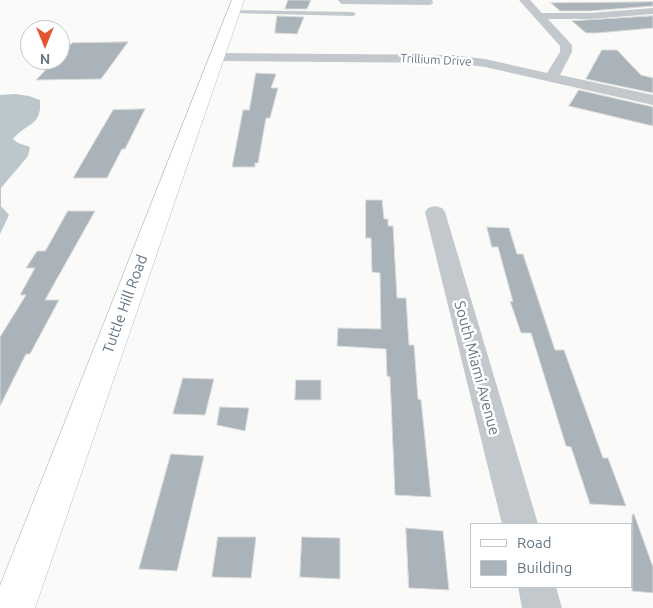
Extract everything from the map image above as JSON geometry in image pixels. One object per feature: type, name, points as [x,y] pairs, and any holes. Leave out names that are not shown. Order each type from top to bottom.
[{"type":"main road","name":"Tuttle Hill Road","points":[[13,608],[235,6]]},
{"type":"street","points":[[524,0],[566,45],[566,52],[551,78]]},
{"type":"street","points":[[540,16],[590,16],[653,11]]},
{"type":"street","name":"Trillium Drive","points":[[216,57],[453,59],[485,63],[653,100]]},
{"type":"street","name":"South Miami Avenue","points":[[435,212],[520,523]]},
{"type":"street","points":[[537,588],[542,608]]},
{"type":"lane","points":[[341,0],[341,2],[430,3],[429,0]]},
{"type":"lane","points":[[235,6],[353,14]]},
{"type":"shaded area","points":[[15,94],[40,100],[40,109],[36,120],[13,139],[30,147],[28,156],[1,188],[1,206],[9,215],[0,234],[0,95]]},
{"type":"building","points":[[288,0],[311,0],[307,9],[285,9]]},
{"type":"building","points":[[653,2],[653,6],[590,11],[560,11],[551,3]]},
{"type":"building","points":[[277,16],[304,17],[297,34],[275,33]]},
{"type":"building","points":[[653,16],[653,28],[597,33],[586,33],[572,21]]},
{"type":"building","points":[[128,42],[101,79],[36,80],[46,70],[70,70],[70,45],[72,43]]},
{"type":"building","points":[[602,50],[617,50],[641,75],[653,78],[653,93],[586,79]]},
{"type":"building","points":[[256,73],[276,74],[271,88],[278,88],[270,118],[266,118],[258,163],[255,163],[255,167],[232,167],[243,110],[249,110]]},
{"type":"building","points":[[579,90],[653,107],[653,126],[569,106]]},
{"type":"building","points":[[145,109],[125,149],[122,149],[107,178],[73,178],[113,110]]},
{"type":"building","points":[[366,200],[382,200],[384,219],[388,219],[388,226],[393,226],[397,298],[406,298],[409,345],[414,345],[418,399],[421,400],[431,497],[395,495],[390,377],[387,376],[386,349],[337,346],[338,328],[381,329],[380,273],[372,272],[371,238],[366,238]]},
{"type":"building","points":[[68,211],[95,211],[45,300],[59,300],[30,354],[26,354],[0,406],[0,337],[26,295],[20,295],[35,268],[26,268],[37,251],[45,251]]},
{"type":"building","points":[[487,227],[509,228],[517,254],[523,254],[555,350],[564,350],[603,458],[608,458],[626,506],[590,504],[571,447],[566,446],[531,333],[521,333],[510,301],[513,302],[498,247],[492,247]]},
{"type":"building","points":[[183,378],[214,379],[205,415],[173,414]]},
{"type":"building","points":[[296,380],[321,380],[321,400],[295,400]]},
{"type":"building","points":[[220,407],[249,408],[245,431],[217,425]]},
{"type":"building","points":[[171,454],[204,456],[177,571],[139,569]]},
{"type":"building","points":[[634,514],[653,567],[653,593],[632,591],[632,515]]},
{"type":"building","points":[[406,528],[443,531],[449,590],[409,588]]},
{"type":"building","points":[[218,537],[256,537],[251,578],[212,577]]},
{"type":"building","points":[[302,537],[340,538],[340,579],[300,577]]}]
